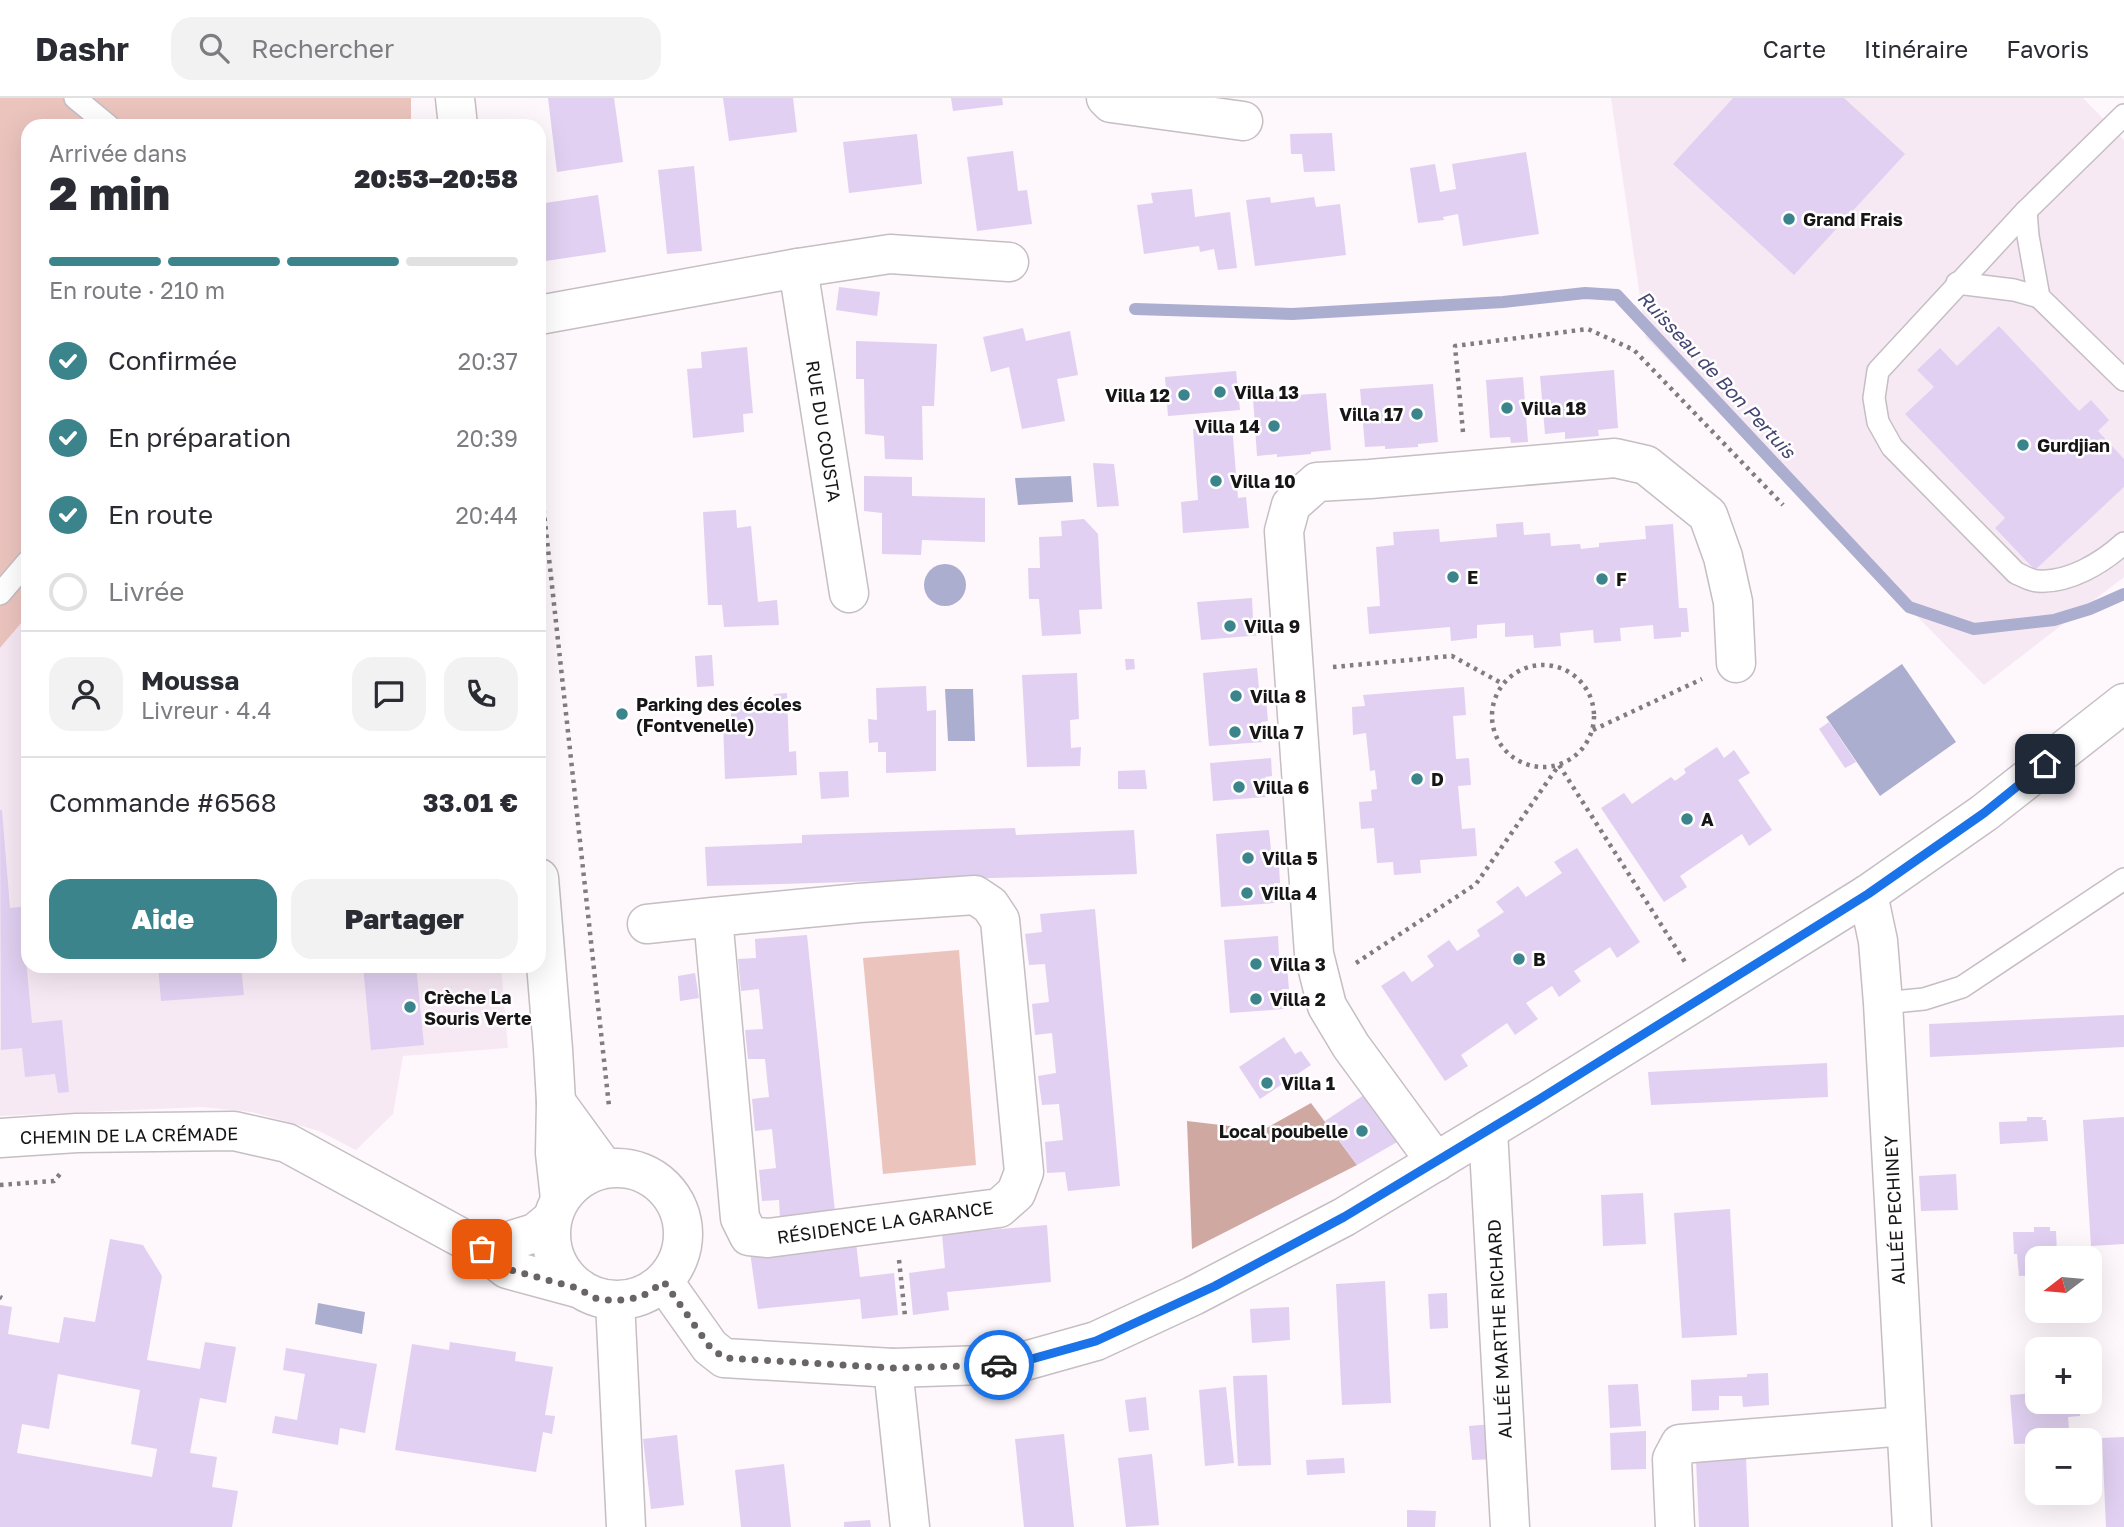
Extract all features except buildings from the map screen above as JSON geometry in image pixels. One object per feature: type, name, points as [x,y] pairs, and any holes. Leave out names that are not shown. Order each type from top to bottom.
[{"type":"street","points":[[455,98],[457,119]]},
{"type":"street","points":[[1106,98],[1111,103],[1243,121]]},
{"type":"street","points":[[546,314],[890,254],[1009,262]]},
{"type":"street","name":"RUE DU COUSTA","points":[[798,268],[849,593]]},
{"type":"street","points":[[1436,1162],[1351,1046],[1326,1006],[1314,954],[1284,531],[1291,505],[1317,482],[1615,458],[1646,465],[1708,514],[1723,557],[1733,602],[1736,663]]},
{"type":"street","points":[[664,1282],[710,1347],[724,1358],[893,1368],[1014,1364],[1096,1341],[1215,1286],[1344,1217],[1707,995],[1868,894],[1984,813],[2124,703]]},
{"type":"street","name":"ALLÉE PECHINEY","points":[[1868,894],[1878,941],[1912,1527]]},
{"type":"street","name":"RÉSIDENCE LA GARANCE","points":[[647,924],[713,917],[859,903],[975,895],[990,905],[1000,920],[1024,1172],[1016,1193],[999,1208],[768,1238],[749,1236],[740,1218],[713,917]]},
{"type":"street","points":[[482,1249],[535,1233],[556,1209],[572,1185],[587,1174],[604,1168],[627,1168],[649,1175],[666,1188],[678,1205],[683,1226],[683,1246],[676,1266],[664,1282],[641,1297],[615,1301],[595,1298],[577,1288],[560,1269],[551,1244],[556,1209],[556,1102],[546,970]]},
{"type":"street","points":[[556,1102],[604,1168]]},
{"type":"street","name":"ALLÉE MARTHE RICHARD","points":[[1488,1130],[1510,1527]]},
{"type":"street","name":"CHEMIN DE LA CRÉMADE","points":[[0,1138],[77,1133],[234,1131],[287,1143],[482,1249],[507,1269],[577,1288]]},
{"type":"street","points":[[615,1301],[626,1527]]},
{"type":"street","points":[[893,1368],[910,1527]]},
{"type":"street","points":[[1675,1527],[1672,1459],[1680,1444],[1906,1426]]},
{"type":"lane","points":[[75,98],[100,119]]},
{"type":"lane","points":[[2124,115],[2026,211],[1878,371],[1874,398],[1878,422],[1892,447],[2016,573],[2035,581],[2054,580],[2086,570],[2124,543]]},
{"type":"lane","points":[[2026,211],[2039,298]]},
{"type":"lane","points":[[1957,284],[2014,290],[2039,298],[2124,380]]},
{"type":"lane","points":[[0,594],[21,569]]},
{"type":"lane","points":[[1882,1003],[1924,999],[1962,987],[2124,878]]},
{"type":"path","points":[[1467,471],[1455,346],[1588,329],[1634,350],[1783,505]]},
{"type":"path","points":[[546,532],[608,1104],[617,1115]]},
{"type":"path","points":[[1294,671],[1452,656],[1503,684]]},
{"type":"path","points":[[1592,731],[1736,663]]},
{"type":"path","points":[[1539,665],[1570,673],[1583,684],[1591,698],[1594,715],[1592,731],[1585,746],[1559,765],[1541,767],[1524,764],[1510,755],[1498,742],[1492,726],[1492,708],[1503,684],[1523,669],[1539,665]]},
{"type":"path","points":[[1321,985],[1476,884],[1559,765]]},
{"type":"path","points":[[1559,765],[1707,995]]},
{"type":"path","points":[[0,1185],[54,1181]]},
{"type":"path","points":[[900,1272],[905,1316]]},
{"type":"shaded area","points":[[0,98],[411,98],[411,119],[21,119],[21,623],[0,648]]},
{"type":"shaded area","points":[[1611,98],[2083,98],[2124,140],[2124,577],[1984,685],[1646,338]]},
{"type":"shaded area","points":[[21,623],[21,973],[502,973],[508,1048],[403,1056],[393,1114],[356,1150],[319,1131],[252,1112],[201,1107],[0,1116],[0,648]]},
{"type":"shaded area","points":[[959,950],[976,1165],[883,1174],[863,958]]},
{"type":"shaded area","points":[[1311,1103],[1357,1165],[1192,1249],[1187,1121],[1263,1130]]},
{"type":"water","points":[[1071,476],[1073,502],[1018,505],[1015,478]]},
{"type":"water","points":[[945,564],[960,570],[966,585],[960,600],[945,606],[930,600],[924,585],[930,570]]},
{"type":"water","points":[[1902,664],[1956,742],[1880,796],[1826,717]]},
{"type":"water","points":[[945,689],[973,689],[975,741],[948,741]]},
{"type":"water","points":[[318,1303],[365,1312],[362,1334],[315,1324]]},
{"type":"waterway","name":"Ruisseau de Bon Pertuis","points":[[1135,309],[1292,314],[1503,302],[1585,293],[1617,295],[1909,607],[1974,629],[2054,620],[2090,609],[2124,594]]},
{"type":"way so far","points":[[482,1249],[507,1269],[577,1288],[595,1298],[615,1301],[641,1297],[664,1282],[710,1347],[724,1358],[893,1368],[999,1365]]},
{"type":"place","name":"Grand Frais","points":[[1789,219]]},
{"type":"place","name":"Villa 13","points":[[1220,392]]},
{"type":"place","name":"Villa 12","points":[[1184,395]]},
{"type":"place","name":"Villa 18","points":[[1507,408]]},
{"type":"place","name":"Villa 17","points":[[1417,414]]},
{"type":"place","name":"Villa 14","points":[[1274,426]]},
{"type":"place","name":"Gurdjian","points":[[2023,445]]},
{"type":"place","name":"Villa 10","points":[[1216,481]]},
{"type":"place","name":"E","points":[[1453,577]]},
{"type":"place","name":"F","points":[[1602,579]]},
{"type":"place","name":"Villa 9","points":[[1230,626]]},
{"type":"place","name":"Villa 8","points":[[1236,696]]},
{"type":"place","name":"Parking des écoles (Fontvenelle)","points":[[622,714]]},
{"type":"place","name":"Villa 7","points":[[1235,732]]},
{"type":"place","name":"D","points":[[1417,779]]},
{"type":"place","name":"Villa 6","points":[[1239,787]]},
{"type":"place","name":"A","points":[[1687,819]]},
{"type":"place","name":"Villa 5","points":[[1248,858]]},
{"type":"place","name":"Villa 4","points":[[1247,893]]},
{"type":"place","name":"B","points":[[1519,959]]},
{"type":"place","name":"Villa 3","points":[[1256,964]]},
{"type":"place","name":"Villa 2","points":[[1256,999]]},
{"type":"place","name":"Crèche La Souris Verte","points":[[410,1007]]},
{"type":"place","name":"Villa 1","points":[[1267,1083]]},
{"type":"place","name":"Local poubelle","points":[[1362,1131]]},
{"type":"route","points":[[999,1365],[1014,1364],[1096,1341],[1215,1286],[1344,1217],[1538,1100],[1868,894],[1984,813],[2045,764]]}]
